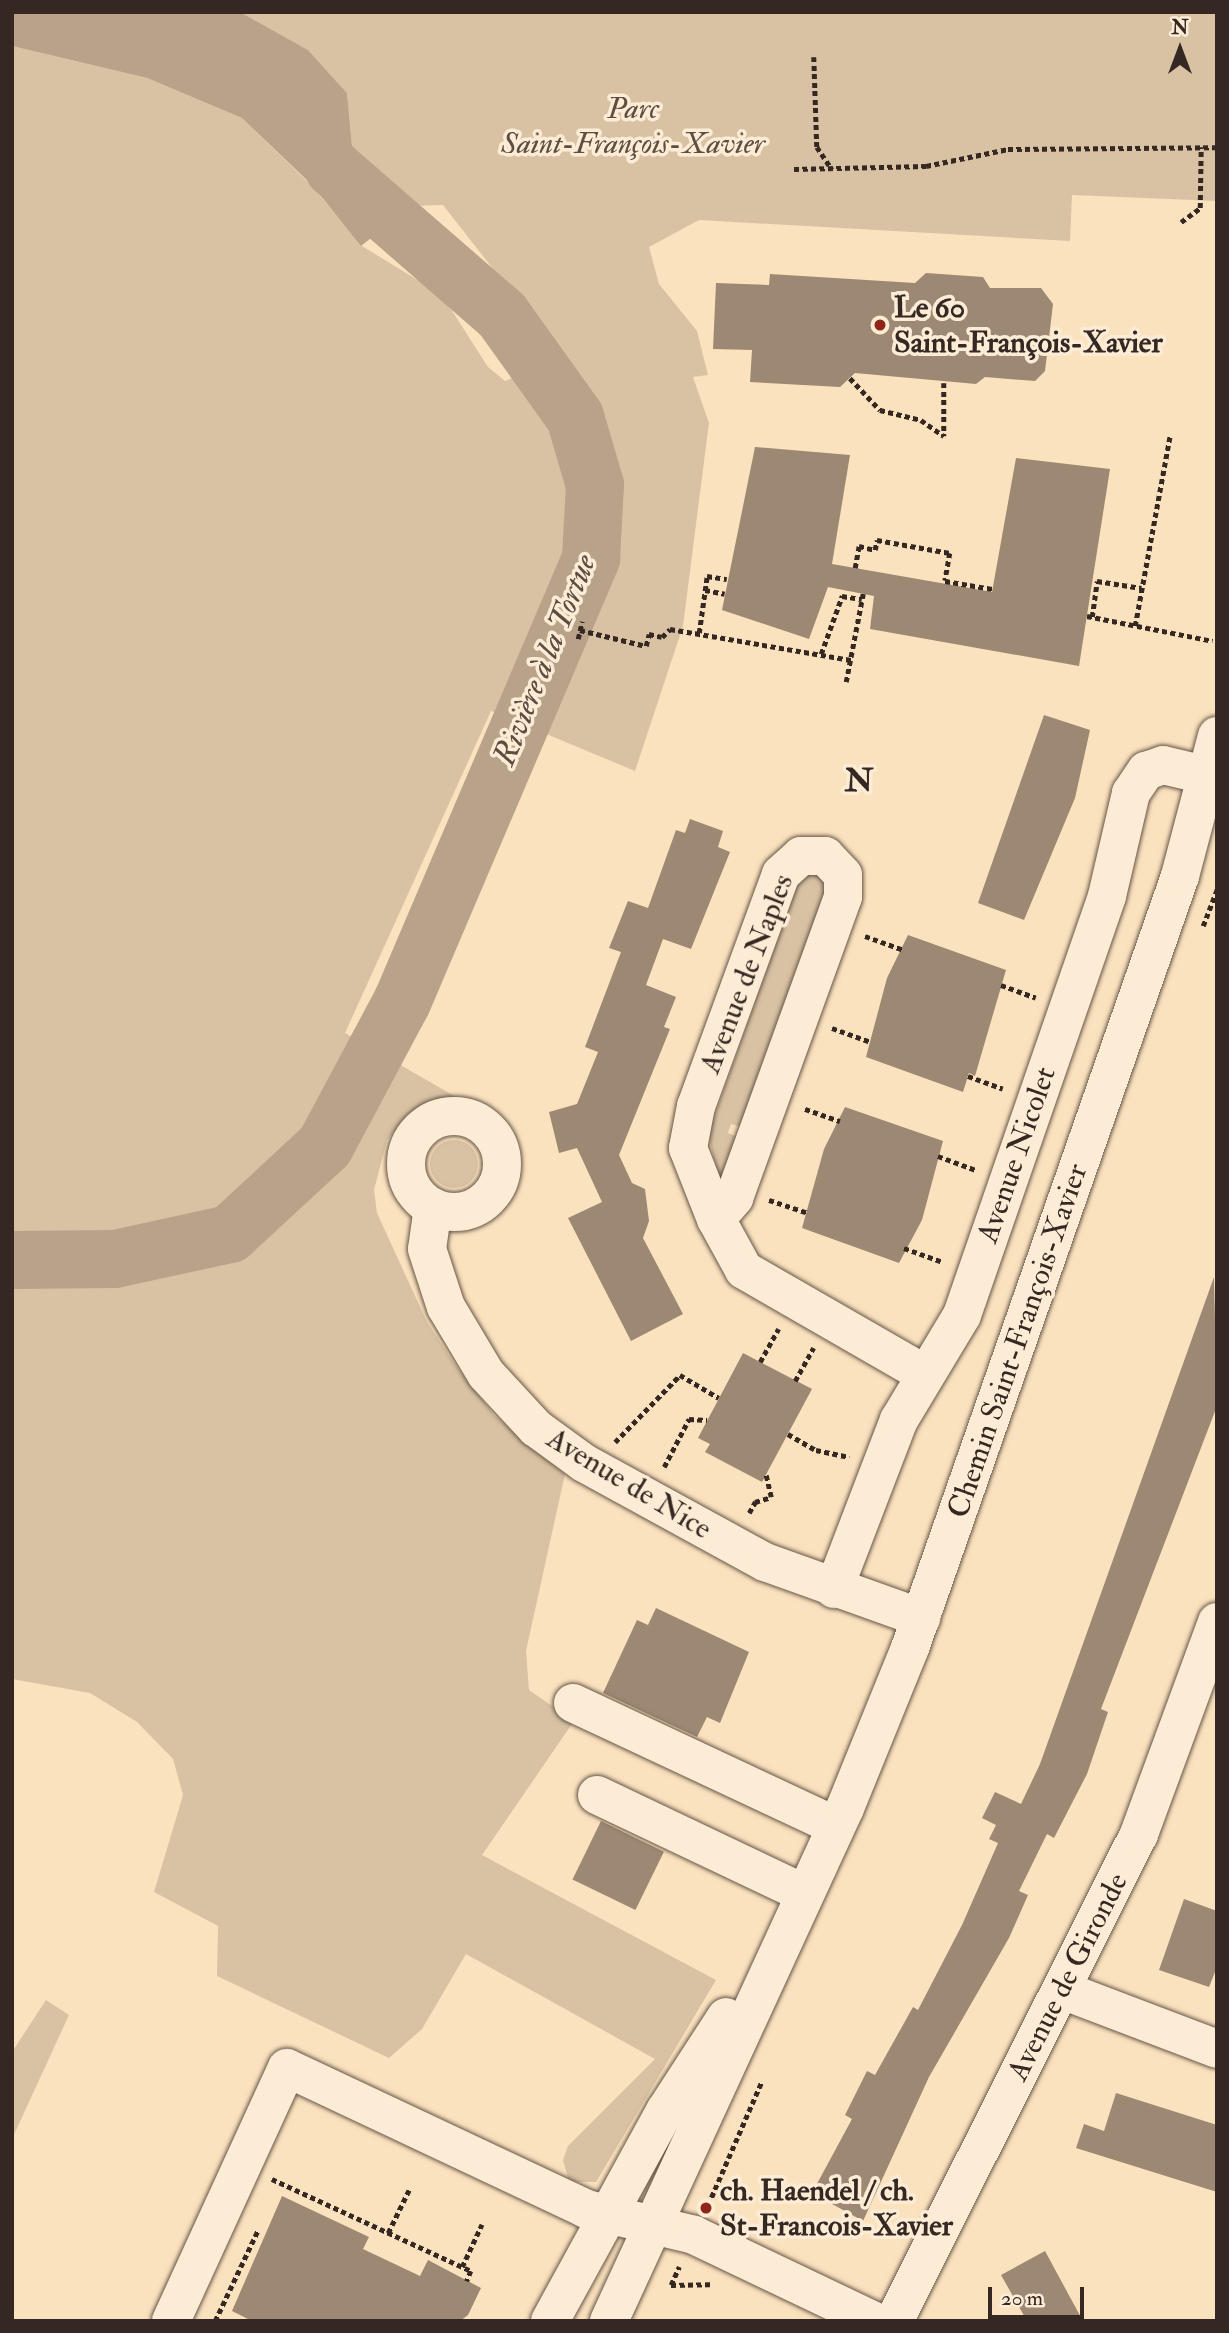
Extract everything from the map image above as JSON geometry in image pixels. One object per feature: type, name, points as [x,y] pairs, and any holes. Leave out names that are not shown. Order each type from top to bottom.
[{"type":"street","name":"Chemin Saint-François-Xavier","points":[[550,2321],[608,2212],[684,2080],[782,1932],[836,1826],[921,1618],[1213,777],[1217,736]]},
{"type":"street","name":"Avenue Nicolet","points":[[834,1589],[879,1468],[925,1374],[962,1315],[1107,896],[1131,793],[1146,771],[1163,765],[1213,777]]},
{"type":"street","name":"Avenue de Naples","points":[[716,1219],[734,1198],[843,897],[844,875],[825,856],[801,856],[781,874],[689,1128],[690,1160],[716,1219],[754,1277],[925,1374]]},
{"type":"street","name":"Avenue de Nice","points":[[433,1207],[428,1257],[468,1348],[531,1424],[598,1471],[733,1545],[834,1589],[921,1618]]},
{"type":"street","name":"Avenue de Gironde","points":[[894,2321],[1139,1834],[1217,1622]]},
{"type":"street","points":[[573,1703],[836,1826]]},
{"type":"street","points":[[597,1795],[803,1894]]},
{"type":"street","name":"Chemin Saint-François-Xavier","points":[[609,2321],[782,1932]]},
{"type":"street","points":[[1062,1990],[1217,2049]]},
{"type":"street","points":[[171,2321],[287,2068],[575,2204],[654,2223],[711,2242],[874,2321]]},
{"type":"path","points":[[814,57],[817,147],[832,169]]},
{"type":"path","points":[[1181,222],[1200,208],[1201,147]]},
{"type":"path","points":[[794,169],[926,166],[1007,149],[1217,147]]},
{"type":"path","points":[[850,378],[880,410],[921,420],[944,436],[944,383]]},
{"type":"path","points":[[1135,626],[1170,435]]},
{"type":"path","points":[[917,547],[918,538]]},
{"type":"path","points":[[855,568],[859,547],[875,550],[877,540],[950,554],[945,581],[992,589]]},
{"type":"path","points":[[699,633],[707,576],[727,579]]},
{"type":"path","points":[[1141,588],[1097,581],[1089,617],[1213,641]]},
{"type":"path","points":[[705,590],[725,594]]},
{"type":"path","points":[[821,654],[842,596],[862,596],[846,682]]},
{"type":"path","points":[[579,639],[582,621]]},
{"type":"path","points":[[580,630],[646,646],[649,634],[662,637],[670,629],[852,660]]},
{"type":"path","points":[[598,1471],[624,1426],[680,1375],[719,1398]]},
{"type":"path","points":[[648,1499],[689,1419],[707,1420]]},
{"type":"path","points":[[788,1434],[816,1450],[879,1468]]},
{"type":"path","points":[[733,1545],[755,1502],[771,1497],[766,1475]]},
{"type":"path","points":[[267,2177],[471,2271],[467,2281]]},
{"type":"path","points":[[388,2233],[410,2190]]},
{"type":"path","points":[[462,2267],[482,2224]]},
{"type":"path","points":[[215,2321],[258,2230]]},
{"type":"path","points":[[433,2263],[437,2256]]},
{"type":"path","points":[[242,2264],[249,2265]]},
{"type":"path","points":[[671,2285],[718,2287]]},
{"type":"green space","name":"Parc Saint-François-Xavier","points":[[240,12],[1217,12],[1217,201],[1072,195],[1070,241],[699,220],[649,247],[659,284],[697,331],[708,375],[693,377],[709,423],[683,626],[635,771],[491,711],[345,1033],[456,1097],[408,1114],[387,1140],[374,1190],[377,1213],[427,1322],[456,1366],[494,1415],[565,1474],[526,1651],[529,1690],[574,1721],[482,1855],[716,1980],[596,2182],[569,2182],[563,2160],[568,2146],[655,2059],[466,1954],[422,2029],[389,2058],[217,1976],[218,1926],[154,1892],[183,1795],[173,1759],[137,1722],[90,1693],[12,1679],[12,46],[147,78],[242,118],[313,187],[362,246],[442,295],[488,367],[505,381],[562,357],[443,205],[411,206],[352,146],[347,93],[308,50]]},
{"type":"green space","points":[[820,874],[829,886],[741,1127],[731,1124],[728,1133],[738,1137],[720,1182],[708,1134],[798,883],[803,875]]},
{"type":"green space","points":[[454,1140],[471,1147],[478,1164],[471,1181],[454,1188],[437,1181],[430,1164],[437,1147]]},
{"type":"green space","points":[[46,2000],[69,2015],[12,2139],[12,2052]]},
{"type":"shaded area","points":[[12,12],[240,12],[308,50],[347,93],[352,146],[411,206],[361,246],[313,186],[242,118],[147,78],[12,46]]},
{"type":"building","name":"Le 60 Saint-François-Xavier","points":[[926,273],[983,277],[990,288],[1041,288],[1053,304],[1045,371],[1035,381],[985,377],[976,384],[855,373],[840,387],[750,382],[752,350],[713,349],[716,283],[769,285],[770,274],[915,283]]},
{"type":"building","points":[[755,447],[850,455],[832,564],[992,592],[1016,458],[1110,469],[1079,666],[870,629],[874,596],[828,587],[809,639],[722,610]]},
{"type":"building","points":[[1044,715],[1090,730],[1075,798],[1024,920],[978,903]]},
{"type":"building","points":[[690,819],[723,831],[718,847],[730,852],[691,949],[663,939],[646,985],[676,997],[664,1027],[670,1029],[619,1155],[632,1183],[645,1189],[649,1221],[643,1238],[683,1314],[631,1341],[568,1218],[602,1202],[577,1148],[559,1153],[549,1112],[577,1104],[598,1052],[585,1047],[621,952],[609,948],[628,901],[648,908],[676,830],[685,833]]},
{"type":"building","points":[[908,935],[1006,970],[975,1076],[969,1073],[963,1092],[866,1057],[887,978]]},
{"type":"building","points":[[845,1107],[943,1141],[922,1220],[899,1263],[802,1228],[824,1149]]},
{"type":"building","points":[[1214,1277],[1217,1406],[1101,1709],[1108,1712],[1087,1774],[1054,1838],[1047,1834],[1019,1891],[1028,1895],[1009,1938],[929,2077],[863,2221],[812,2193],[852,2119],[845,2115],[867,2071],[875,2075],[913,2007],[918,2010],[962,1925],[998,1843],[989,1839],[996,1825],[982,1818],[995,1792],[1021,1804],[1040,1764]]},
{"type":"building","points":[[743,1353],[812,1389],[762,1482],[705,1452],[710,1444],[698,1438]]},
{"type":"building","points":[[656,1608],[749,1652],[720,1723],[707,1717],[697,1737],[603,1693],[637,1620],[648,1625]]},
{"type":"building","points":[[601,1821],[664,1852],[635,1910],[573,1879]]},
{"type":"building","points":[[1184,1899],[1217,1911],[1217,1967],[1209,1987],[1159,1970]]},
{"type":"building","points":[[1116,2093],[1217,2125],[1217,2192],[1076,2148],[1084,2124],[1104,2131]]},
{"type":"building","points":[[282,2196],[369,2237],[363,2249],[420,2276],[428,2260],[481,2288],[468,2315],[460,2321],[252,2321],[232,2311]]},
{"type":"building","points":[[1045,2251],[1083,2321],[1027,2321],[1001,2275]]},
{"type":"waterway","name":"Rivière à la Tortue","points":[[12,1260],[115,1259],[230,1234],[325,1146],[402,1002],[591,558],[595,485],[575,417],[502,315],[334,169]]},
{"type":"place","name":"Le 60 Saint-François-Xavier","points":[[880,325]]},
{"type":"place","name":"ch. Haendel / ch. St-Francois-Xavier","points":[[706,2208]]},
{"type":"district","name":"N","points":[[859,781]]}]
